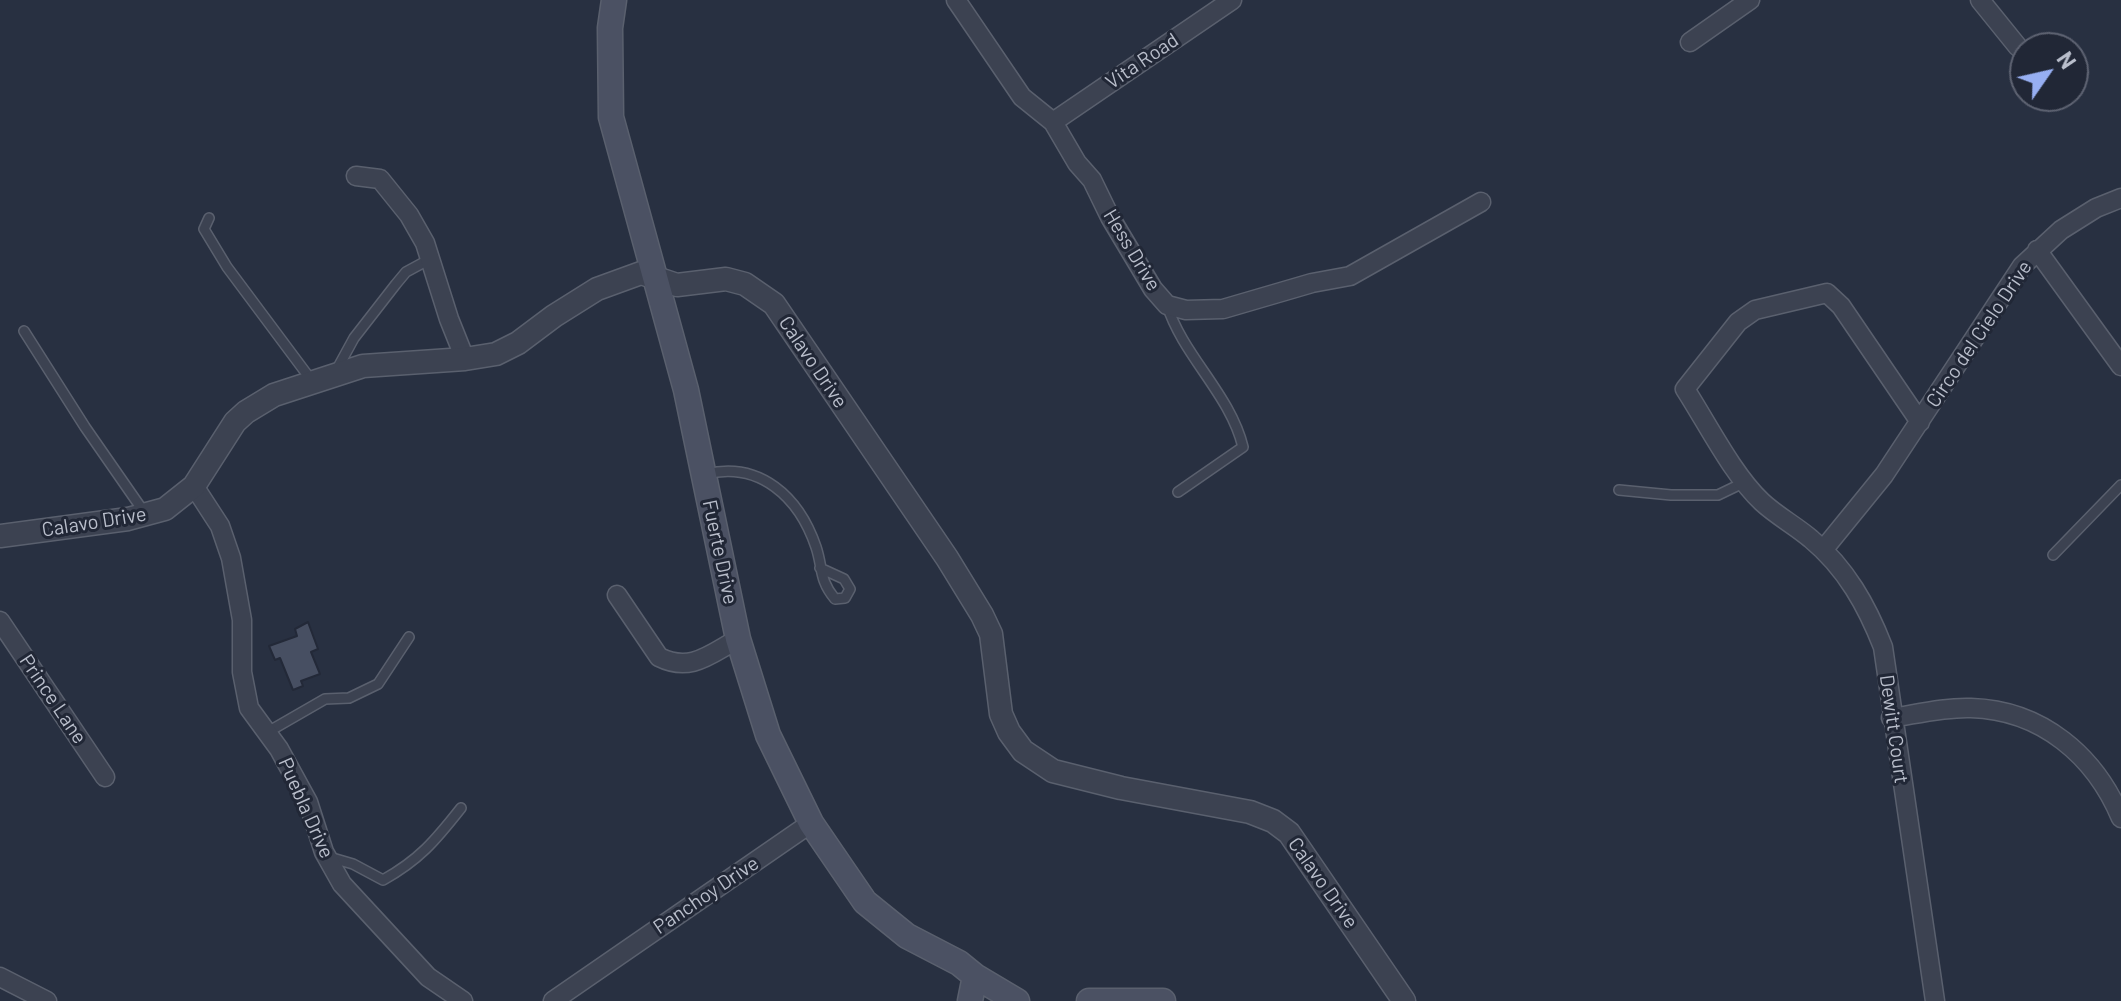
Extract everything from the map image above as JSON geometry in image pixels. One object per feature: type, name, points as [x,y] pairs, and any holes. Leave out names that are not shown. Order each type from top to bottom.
[{"type":"main road","name":"Fuerte Drive","points":[[614,0],[610,28],[611,117],[625,177],[658,279],[686,390],[738,639],[768,735],[811,823],[854,889],[877,913],[907,936],[959,963],[1017,1001]]},
{"type":"main road","points":[[970,1001],[975,976]]},
{"type":"main road","points":[[1089,1001],[1163,1001]]},
{"type":"street","name":"Hess Drive","points":[[956,0],[1022,97],[1053,122],[1077,163],[1092,180],[1153,289],[1167,305],[1186,310],[1223,309],[1312,283],[1350,276],[1481,202]]},
{"type":"street","name":"Vita Road","points":[[1053,122],[1232,0]]},
{"type":"street","points":[[1690,42],[1750,0]]},
{"type":"street","points":[[1980,0],[2009,36]]},
{"type":"street","points":[[356,176],[380,179],[409,215],[425,243],[465,359]]},
{"type":"street","name":"Circo del Cielo Drive","points":[[1823,550],[1884,475],[2022,266],[2061,230],[2096,208],[2121,198]]},
{"type":"street","points":[[2037,250],[2121,366]]},
{"type":"street","name":"Calavo Drive","points":[[0,536],[147,516],[165,509],[194,486],[235,422],[246,412],[274,395],[312,381],[363,366],[496,354],[518,343],[597,289],[641,273],[677,285],[726,279],[745,284],[774,304],[939,545],[982,615],[991,634],[1001,714],[1023,751],[1053,771],[1132,790],[1250,812],[1273,821],[1289,833],[1404,1001]]},
{"type":"street","name":"Circo del Cielo Drive","points":[[1762,502],[1745,482],[1685,389],[1738,322],[1755,310],[1827,293],[1841,306],[1920,422]]},
{"type":"street","name":"Puebla Drive","points":[[194,486],[220,526],[231,558],[242,620],[242,672],[249,708],[279,749],[308,802],[326,855],[342,884],[428,977],[463,1001]]},
{"type":"street","name":"Dewitt Court","points":[[1762,502],[1823,550],[1853,586],[1883,647],[1891,718],[1935,1001]]},
{"type":"street","points":[[617,595],[659,657],[667,661],[691,664],[738,639]]},
{"type":"street","name":"Prince Lane","points":[[0,621],[105,777]]},
{"type":"street","points":[[1891,718],[1970,707],[2010,713],[2029,720],[2064,740],[2086,759],[2103,782],[2121,818]]},
{"type":"street","name":"Panchoy Drive","points":[[553,1001],[811,823]]},
{"type":"street","points":[[0,977],[47,1001]]},
{"type":"lane","points":[[209,218],[204,229],[227,267],[312,381]]},
{"type":"lane","points":[[334,374],[354,338],[406,272],[430,259]]},
{"type":"lane","points":[[1167,305],[1173,326],[1237,425],[1243,447],[1178,492]]},
{"type":"lane","points":[[24,331],[147,516]]},
{"type":"lane","points":[[703,475],[728,469],[773,485],[795,506],[816,547],[820,568]]},
{"type":"lane","points":[[1619,490],[1718,495],[1745,482]]},
{"type":"lane","points":[[2053,555],[2121,485]]},
{"type":"lane","points":[[266,733],[325,699],[349,698],[378,684],[409,637]]},
{"type":"lane","points":[[326,855],[353,864],[383,880],[410,865],[433,843],[461,808]]},
{"type":"building","points":[[308,622],[318,649],[311,652],[320,674],[301,681],[303,686],[293,690],[280,658],[275,660],[269,646],[297,636],[295,629]]}]
